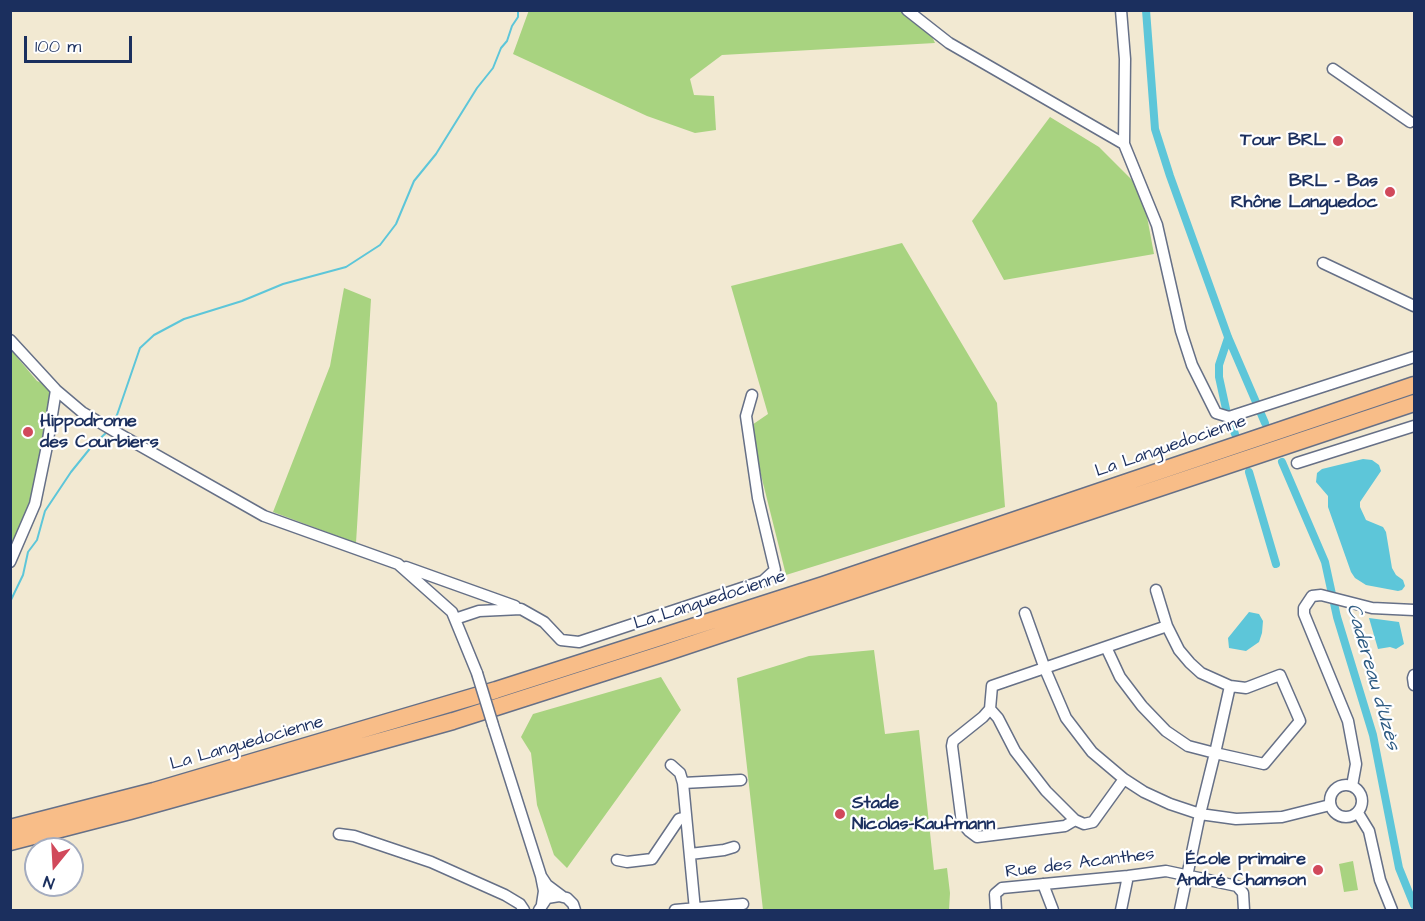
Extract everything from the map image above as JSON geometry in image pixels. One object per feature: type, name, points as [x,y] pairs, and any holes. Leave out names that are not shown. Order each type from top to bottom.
[{"type":"highway","name":"La Languedocienne","points":[[10,828],[200,778],[507,687],[812,588],[1414,385]]},
{"type":"highway","name":"La Languedocienne","points":[[10,842],[453,721],[1414,403]]},
{"type":"street","points":[[907,10],[949,43],[1124,144]]},
{"type":"street","points":[[1121,10],[1125,59],[1124,144],[1157,225],[1181,331],[1192,365],[1216,413],[1229,417],[1414,357]]},
{"type":"street","points":[[1333,69],[1410,122]]},
{"type":"street","points":[[1323,263],[1414,306]]},
{"type":"street","points":[[10,340],[56,390],[82,412],[264,516],[521,609],[544,622],[561,640],[579,642],[763,581],[775,570],[758,498],[746,416],[752,395]]},
{"type":"street","points":[[10,562],[34,504],[56,390]]},
{"type":"street","points":[[1297,463],[1414,426]]},
{"type":"street","points":[[398,564],[452,612],[455,619],[477,673],[541,876],[544,891],[541,907]]},
{"type":"street","points":[[1106,647],[1120,677],[1142,706],[1166,731],[1188,746],[1264,764],[1300,721],[1280,675],[1246,688],[1230,686],[1202,673],[1179,650],[1167,626],[1156,590]]},
{"type":"street","points":[[1352,786],[1356,764],[1348,721],[1304,614],[1304,608],[1312,596],[1321,595],[1372,608],[1414,610]]},
{"type":"street","points":[[455,619],[479,611],[521,609]]},
{"type":"street","points":[[1025,613],[1066,718],[1092,752],[1124,778],[1170,804],[1200,814],[1236,819],[1272,818],[1330,805]]},
{"type":"street","points":[[1075,820],[1065,826],[977,837],[962,823],[953,741],[990,709],[992,686],[1167,626]]},
{"type":"street","points":[[1414,675],[1414,685]]},
{"type":"street","points":[[1180,910],[1230,686]]},
{"type":"street","points":[[990,709],[998,718],[1015,751],[1046,791],[1075,820],[1084,824],[1093,822],[1124,778]]},
{"type":"street","points":[[671,765],[680,773],[683,783],[695,910]]},
{"type":"street","points":[[683,783],[741,780]]},
{"type":"street","points":[[1342,785],[1352,786],[1360,794],[1362,804],[1358,813],[1344,818],[1335,814],[1330,805],[1330,795],[1333,790],[1342,785]]},
{"type":"street","points":[[1358,813],[1369,831],[1380,880],[1392,910]]},
{"type":"street","points":[[617,860],[627,862],[652,859],[679,819],[686,817]]},
{"type":"street","points":[[339,834],[354,836],[431,862],[506,894],[520,904],[524,910]]},
{"type":"street","points":[[690,854],[734,847]]},
{"type":"street","name":"Rue des Acanthes","points":[[996,910],[995,894],[1002,888],[1128,876],[1166,870],[1237,886],[1243,893],[1244,910]]},
{"type":"street","points":[[541,876],[547,885],[573,904],[575,910]]},
{"type":"street","points":[[1120,910],[1128,876]]},
{"type":"street","points":[[1043,884],[1053,910]]},
{"type":"street","points":[[541,907],[553,896],[562,897]]},
{"type":"street","points":[[675,910],[742,904]]},
{"type":"green space","points":[[529,10],[902,11],[929,30],[935,43],[722,55],[690,79],[694,95],[714,96],[716,130],[695,133],[647,116],[513,54]]},
{"type":"green space","points":[[1050,117],[1099,147],[1142,190],[1154,254],[1004,280],[972,221]]},
{"type":"green space","points":[[902,243],[997,403],[1005,507],[786,575],[749,427],[768,414],[731,286]]},
{"type":"green space","points":[[344,288],[371,299],[356,543],[273,512],[330,366]]},
{"type":"green space","name":"Hippodrome des Courbiers","points":[[11,350],[37,381],[53,394],[34,499],[11,555]]},
{"type":"green space","name":"Stade Nicolas-Kaufmann","points":[[874,650],[885,734],[919,730],[934,870],[947,868],[950,893],[949,910],[763,910],[737,678],[809,656]]},
{"type":"green space","points":[[661,677],[681,710],[567,868],[554,855],[537,805],[531,753],[521,737],[533,714]]},
{"type":"green space","points":[[1353,861],[1358,890],[1344,892],[1339,864]]},
{"type":"water","points":[[1363,459],[1372,460],[1379,465],[1381,471],[1360,502],[1360,507],[1366,520],[1383,527],[1386,532],[1392,568],[1403,580],[1405,586],[1402,590],[1366,585],[1355,578],[1328,507],[1328,496],[1316,482],[1317,473],[1322,469]]},
{"type":"water","points":[[1249,612],[1259,614],[1263,621],[1259,642],[1246,651],[1229,648],[1228,638]]},
{"type":"water","points":[[1369,618],[1399,622],[1404,644],[1396,649],[1390,647],[1378,649]]},
{"type":"waterway","points":[[111,426],[140,348],[154,335],[184,319],[242,301],[283,284],[346,267],[380,245],[396,224],[414,181],[436,154],[477,88],[493,68],[518,17],[518,10]]},
{"type":"waterway","points":[[1146,10],[1155,129],[1228,337],[1265,423]]},
{"type":"waterway","points":[[1226,409],[1219,377],[1219,365],[1228,338]]},
{"type":"waterway","points":[[1232,425],[1235,434]]},
{"type":"waterway","points":[[10,602],[23,575],[28,552],[37,540],[45,511],[71,472],[92,446],[108,431]]},
{"type":"waterway","name":"Cadereau d'Uzès","points":[[1282,462],[1325,562],[1337,617],[1373,735],[1399,868],[1414,905]]},
{"type":"waterway","points":[[1249,472],[1276,564]]},
{"type":"place","name":"Tour BRL","points":[[1338,141]]},
{"type":"place","name":"BRL - Bas Rhône Languedoc","points":[[1390,192]]},
{"type":"place","name":"Hippodrome des Courbiers","points":[[28,432]]},
{"type":"place","name":"Stade Nicolas-Kaufmann","points":[[840,814]]},
{"type":"place","name":"École primaire André Chamson","points":[[1318,870]]}]
